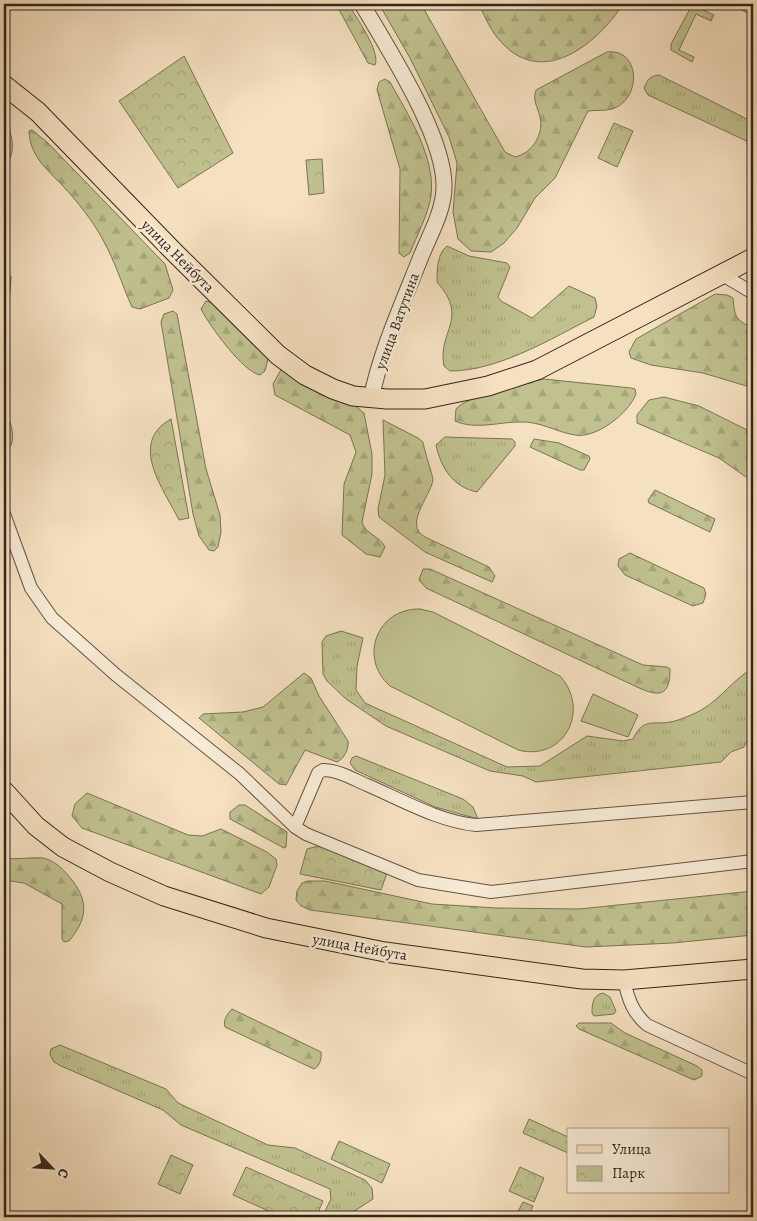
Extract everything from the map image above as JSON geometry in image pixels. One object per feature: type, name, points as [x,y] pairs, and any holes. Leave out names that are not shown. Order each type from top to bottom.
[{"type":"main road","name":"улица Нейбута","points":[[4,85],[38,112],[161,239],[278,355],[305,375],[333,389],[371,399]]},
{"type":"main road","points":[[371,399],[425,399],[488,386],[537,370],[753,258]]},
{"type":"main road","name":"улица Нейбута","points":[[4,791],[36,826],[63,847],[110,872],[164,896],[224,916],[304,937],[385,952],[547,975],[624,980],[753,970]]},
{"type":"street","name":"улица Ватутина","points":[[362,4],[398,66],[436,142],[444,185],[439,212],[390,331],[371,399]]},
{"type":"street","points":[[721,274],[753,293]]},
{"type":"street","points":[[4,514],[31,588],[52,618],[116,675],[240,774],[295,827],[323,841],[418,880],[491,892],[753,862]]},
{"type":"street","points":[[295,827],[318,773],[323,770],[344,775],[434,815],[460,823],[476,825],[753,802]]},
{"type":"street","points":[[624,980],[627,996],[635,1012],[647,1026],[753,1074]]},
{"type":"green space","points":[[336,4],[348,4],[371,43],[376,59],[375,65],[368,63]]},
{"type":"green space","points":[[379,4],[421,4],[505,152],[515,157],[527,152],[538,137],[541,124],[535,101],[536,90],[607,52],[618,53],[626,58],[631,66],[634,76],[629,96],[622,104],[612,109],[588,111],[555,178],[535,198],[517,228],[504,243],[491,252],[471,251],[458,239],[453,212],[457,163],[449,137],[410,58]]},
{"type":"green space","points":[[479,4],[623,4],[612,19],[585,45],[569,55],[552,61],[535,61],[518,56],[498,39]]},
{"type":"green space","points":[[730,4],[753,4],[753,16]]},
{"type":"green space","points":[[692,5],[714,15],[711,21],[696,14],[679,50],[694,57],[692,62],[671,50],[671,44]]},
{"type":"green space","points":[[184,56],[233,153],[178,188],[119,101]]},
{"type":"green space","points":[[659,75],[753,122],[753,144],[648,95],[644,88],[647,82],[651,77]]},
{"type":"green space","points":[[385,79],[390,82],[419,137],[425,151],[431,181],[430,203],[425,218],[410,253],[404,257],[399,253],[400,169],[377,90],[379,82]]},
{"type":"green space","points":[[4,117],[10,130],[12,150],[11,157],[4,169]]},
{"type":"green space","points":[[614,123],[633,131],[617,167],[598,158]]},
{"type":"green space","points":[[32,130],[48,143],[165,264],[173,290],[169,298],[140,309],[132,307],[103,240],[79,204],[45,167],[32,148],[29,131]]},
{"type":"green space","points":[[322,159],[324,193],[309,195],[306,160]]},
{"type":"green space","points":[[447,246],[469,256],[507,263],[510,267],[498,297],[501,301],[532,318],[569,286],[595,298],[597,306],[594,317],[525,352],[487,366],[469,370],[450,371],[444,366],[443,354],[452,316],[451,306],[437,282],[439,258]]},
{"type":"green space","points":[[4,271],[11,276],[11,279],[4,360]]},
{"type":"green space","points":[[715,294],[727,295],[733,298],[737,318],[753,329],[753,388],[703,373],[651,365],[631,358],[629,352],[636,339]]},
{"type":"green space","points":[[206,301],[213,303],[263,351],[268,359],[265,371],[260,375],[245,366],[236,357],[211,326],[201,309]]},
{"type":"green space","points":[[173,311],[177,314],[206,469],[220,515],[221,532],[218,547],[214,551],[209,550],[199,536],[193,514],[161,322],[164,314]]},
{"type":"green space","points":[[282,368],[353,404],[364,413],[372,454],[372,474],[362,522],[366,529],[383,543],[385,547],[380,557],[366,554],[342,535],[344,484],[356,452],[350,435],[275,395],[273,384]]},
{"type":"green space","points":[[544,379],[631,388],[635,389],[636,394],[626,409],[611,423],[602,429],[583,435],[568,434],[527,422],[471,425],[455,421],[456,409],[461,404],[483,395]]},
{"type":"green space","points":[[664,397],[699,406],[753,433],[753,478],[746,477],[719,458],[637,423],[637,415],[649,400]]},
{"type":"green space","points":[[4,408],[11,424],[13,436],[10,447],[6,451],[4,449]]},
{"type":"green space","points":[[171,419],[189,518],[179,520],[158,480],[150,453],[152,440],[158,429]]},
{"type":"green space","points":[[383,420],[423,442],[433,480],[417,518],[419,532],[425,537],[489,567],[495,576],[492,582],[425,552],[379,517],[378,509],[385,475]]},
{"type":"green space","points":[[445,437],[512,439],[515,442],[515,446],[477,492],[461,486],[445,469],[436,445]]},
{"type":"green space","points":[[534,439],[559,443],[589,456],[590,459],[584,470],[580,470],[530,447]]},
{"type":"green space","points":[[655,490],[715,519],[710,532],[649,503],[648,500]]},
{"type":"green space","points":[[630,553],[704,588],[706,594],[703,603],[693,606],[625,575],[618,566],[619,559]]},
{"type":"green space","points":[[423,569],[430,569],[643,665],[667,667],[670,669],[668,685],[662,692],[657,693],[645,690],[426,588],[419,580]]},
{"type":"green space","points":[[420,609],[433,612],[560,676],[569,689],[573,704],[572,718],[568,730],[560,741],[548,748],[534,752],[518,750],[390,686],[380,675],[375,662],[374,649],[377,637],[383,626],[393,617],[405,611]]},
{"type":"green space","points":[[341,631],[363,638],[357,666],[356,690],[365,703],[507,767],[540,766],[587,736],[623,741],[633,739],[637,731],[646,724],[678,720],[703,709],[753,668],[753,729],[744,747],[731,752],[721,762],[536,782],[523,776],[490,771],[386,726],[346,699],[327,681],[323,674],[322,642],[326,636]]},
{"type":"green space","points":[[304,673],[311,678],[319,696],[348,741],[348,747],[344,756],[337,762],[305,750],[286,785],[279,784],[199,718],[203,714],[243,712],[263,707]]},
{"type":"green space","points":[[593,694],[638,715],[628,737],[581,721]]},
{"type":"green space","points":[[356,756],[463,799],[473,807],[478,819],[435,807],[355,770],[350,763],[352,758]]},
{"type":"green space","points":[[87,793],[188,835],[202,836],[221,829],[267,852],[276,859],[277,865],[269,887],[261,894],[82,828],[72,816],[75,804]]},
{"type":"green space","points":[[239,805],[245,805],[287,832],[286,847],[284,848],[230,819],[230,812]]},
{"type":"green space","points":[[322,845],[387,873],[381,890],[300,874],[307,849]]},
{"type":"green space","points":[[4,858],[46,859],[64,870],[73,881],[84,906],[81,923],[69,941],[64,942],[62,939],[62,904],[24,883],[4,880]]},
{"type":"green space","points":[[325,881],[432,904],[496,908],[579,909],[753,891],[753,935],[673,943],[586,947],[310,910],[301,906],[296,900],[297,891],[302,883]]},
{"type":"green space","points":[[603,993],[610,997],[616,1011],[614,1014],[594,1016],[592,1006],[594,1000]]},
{"type":"green space","points":[[232,1009],[321,1052],[319,1064],[314,1069],[225,1027],[226,1017]]},
{"type":"green space","points":[[579,1023],[611,1023],[625,1033],[697,1066],[702,1070],[702,1076],[694,1080],[579,1029],[576,1026]]},
{"type":"green space","points":[[60,1045],[166,1089],[178,1103],[268,1145],[295,1148],[365,1180],[372,1188],[373,1199],[345,1217],[322,1217],[331,1199],[330,1189],[181,1125],[163,1110],[61,1066],[54,1062],[50,1055],[51,1049]]},
{"type":"green space","points":[[529,1119],[567,1137],[567,1153],[523,1133]]},
{"type":"green space","points":[[339,1141],[390,1164],[382,1183],[331,1159]]},
{"type":"green space","points":[[171,1155],[193,1165],[180,1194],[158,1184]]},
{"type":"green space","points":[[246,1167],[323,1201],[316,1217],[282,1217],[233,1195]]},
{"type":"green space","points":[[520,1167],[544,1178],[534,1202],[509,1191]]},
{"type":"green space","points":[[523,1202],[533,1206],[528,1217],[515,1217]]}]
